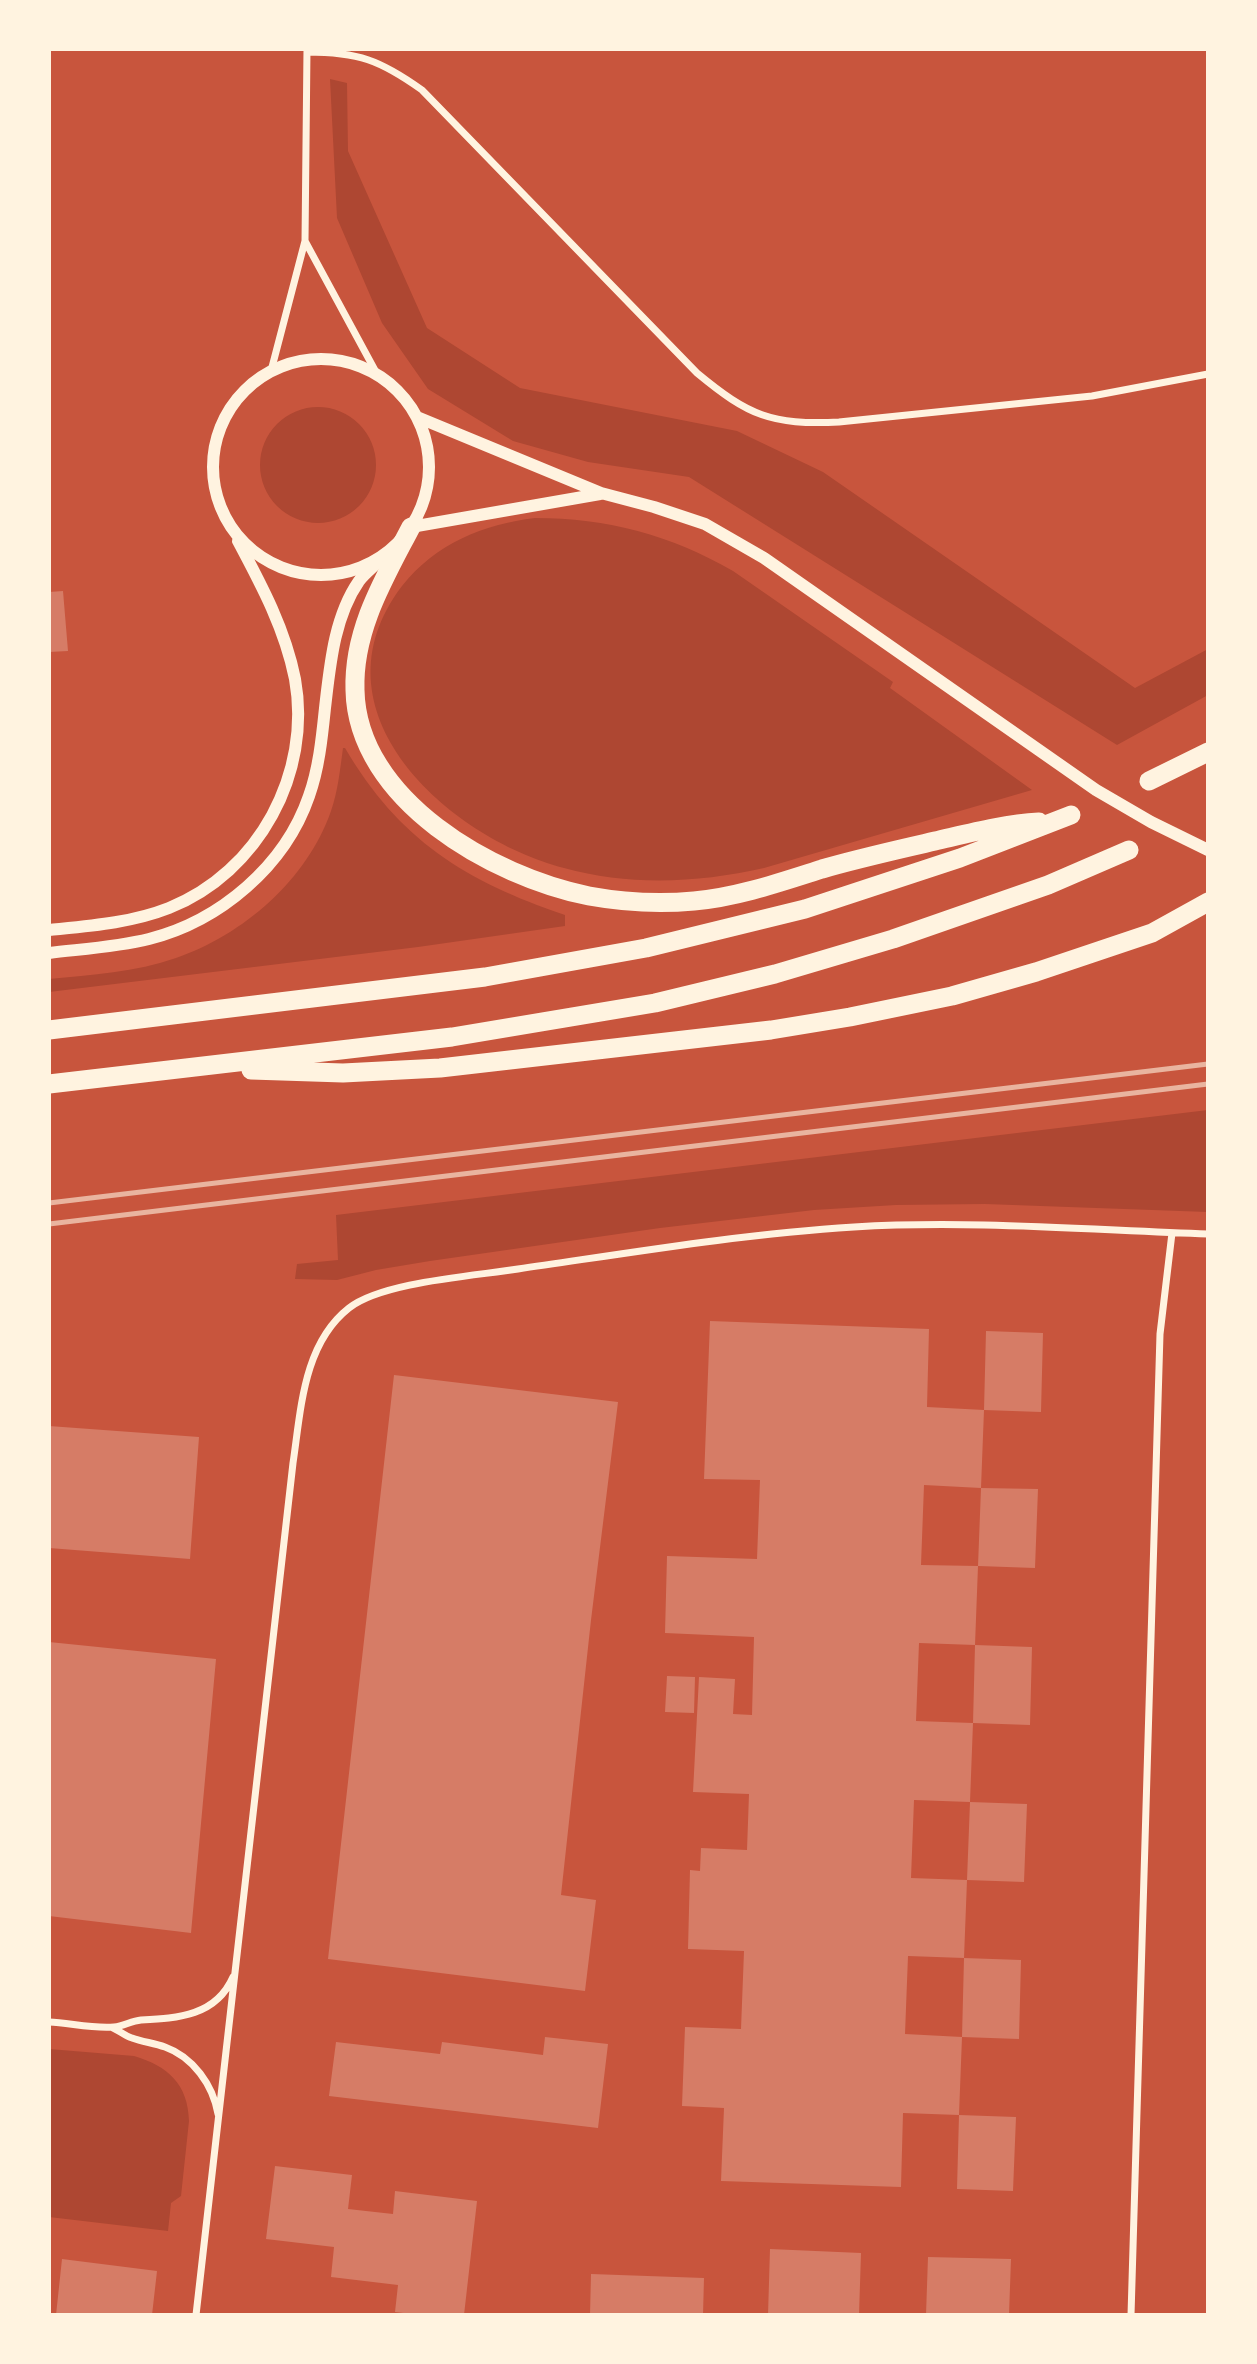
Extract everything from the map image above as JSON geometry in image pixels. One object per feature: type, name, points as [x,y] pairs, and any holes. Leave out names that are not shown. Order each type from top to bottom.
[{"type":"highway","points":[[49,1030],[485,977],[646,948],[818,905],[960,858],[1071,815],[1000,826],[853,860],[738,893],[695,901],[592,897],[522,876],[455,840],[420,813],[378,763],[359,722],[355,690],[361,636],[374,597],[411,527]]},
{"type":"highway","points":[[1149,781],[1208,752]]},
{"type":"highway","points":[[49,1084],[452,1037],[655,1003],[775,974],[893,939],[1029,892],[1129,850]]},
{"type":"highway","points":[[1152,933],[1208,902]]},
{"type":"highway","points":[[145,1073],[215,1069],[377,1073],[771,1030],[952,996],[1036,972],[1152,933],[1208,919]]},
{"type":"street","points":[[271,371],[305,241],[307,51],[347,53],[366,58],[385,66],[422,90],[697,373],[734,401],[769,419],[786,423],[839,422],[1133,390],[1208,374]]},
{"type":"street","points":[[305,241],[377,374]]},
{"type":"street","points":[[49,930],[137,918],[171,907],[190,898],[229,870],[263,832],[285,790],[296,745],[298,703],[295,679],[272,605],[216,496],[212,459],[221,423],[242,393],[271,371],[306,359],[343,361],[377,374],[400,393],[417,417],[427,445],[429,473],[424,501],[411,527],[360,580],[338,627],[332,651],[317,767],[302,816],[274,858],[240,893],[220,907],[173,932],[137,941],[49,953]]},
{"type":"street","points":[[417,417],[601,494],[681,515],[727,535],[1105,795],[1151,822],[1208,850]]},
{"type":"street","points":[[411,527],[601,494]]},
{"type":"street","points":[[231,529],[256,554],[287,570],[322,575],[356,569],[387,552]]},
{"type":"street","points":[[196,2315],[293,1463],[306,1382],[317,1351],[339,1317],[365,1298],[414,1285],[657,1249],[814,1230],[931,1225],[1208,1234]]},
{"type":"street","points":[[1131,2315],[1160,1334],[1172,1233]]},
{"type":"street","points":[[105,2027],[136,2021],[169,2020],[202,2010],[228,1989],[238,1960]]},
{"type":"street","points":[[49,2021],[116,2029],[134,2039],[174,2050],[191,2062],[204,2078],[218,2113],[218,2136]]},
{"type":"shaded area","points":[[330,79],[347,83],[348,151],[427,328],[520,388],[737,431],[823,472],[1135,688],[1208,649],[1208,695],[1117,745],[689,477],[588,462],[513,441],[428,389],[382,323],[337,218]]},
{"type":"shaded area","points":[[318,407],[340,412],[359,424],[371,443],[376,465],[371,487],[359,506],[340,518],[318,523],[296,518],[277,506],[265,487],[260,465],[265,443],[277,424],[296,412]]},
{"type":"shaded area","points":[[535,518],[613,525],[662,538],[710,558],[733,571],[893,682],[890,688],[1032,790],[764,868],[689,879],[638,880],[589,874],[520,852],[476,828],[436,798],[404,762],[381,722],[371,678],[377,633],[402,586],[430,558],[479,531]]},
{"type":"shaded area","points":[[343,748],[388,808],[438,853],[496,888],[565,915],[565,926],[418,947],[49,992],[49,979],[145,967],[201,948],[248,920],[270,902],[306,860],[320,836],[335,796]]},
{"type":"shaded area","points":[[1208,1110],[1208,1212],[985,1204],[896,1205],[814,1210],[660,1228],[430,1261],[337,1280],[295,1279],[297,1264],[338,1260],[336,1215]]},
{"type":"shaded area","points":[[49,2049],[134,2056],[166,2071],[180,2087],[188,2108],[189,2121],[181,2196],[171,2203],[168,2231],[49,2217]]},
{"type":"building","points":[[63,591],[68,651],[49,652],[49,592]]},
{"type":"building","points":[[710,1321],[929,1329],[927,1407],[984,1410],[981,1488],[924,1485],[921,1565],[978,1566],[975,1645],[919,1643],[916,1721],[973,1723],[970,1802],[914,1800],[911,1878],[967,1880],[964,1958],[908,1956],[905,2034],[962,2037],[959,2115],[903,2113],[901,2187],[721,2181],[724,2108],[682,2106],[685,2027],[741,2029],[744,1951],[688,1949],[690,1870],[700,1871],[701,1848],[747,1850],[749,1794],[693,1792],[699,1677],[735,1679],[733,1714],[752,1715],[754,1637],[665,1633],[667,1556],[757,1559],[760,1480],[704,1479]]},
{"type":"building","points":[[986,1331],[1043,1333],[1041,1412],[984,1410]]},
{"type":"building","points":[[394,1375],[618,1402],[561,1895],[596,1900],[585,1991],[328,1959]]},
{"type":"building","points":[[49,1426],[199,1437],[190,1559],[49,1548]]},
{"type":"building","points":[[981,1488],[1038,1489],[1035,1568],[978,1566]]},
{"type":"building","points":[[49,1642],[216,1659],[191,1933],[49,1916]]},
{"type":"building","points":[[975,1645],[1032,1647],[1030,1725],[973,1723]]},
{"type":"building","points":[[667,1676],[695,1677],[694,1713],[665,1712]]},
{"type":"building","points":[[970,1802],[1027,1804],[1024,1882],[967,1880]]},
{"type":"building","points":[[964,1958],[1021,1960],[1019,2039],[962,2037]]},
{"type":"building","points":[[545,2037],[608,2044],[598,2128],[329,2096],[336,2042],[440,2054],[442,2042],[543,2055]]},
{"type":"building","points":[[959,2115],[1016,2117],[1013,2191],[957,2189]]},
{"type":"building","points":[[275,2166],[352,2175],[348,2209],[393,2214],[395,2191],[477,2201],[464,2315],[395,2312],[398,2285],[331,2277],[334,2247],[266,2239]]},
{"type":"building","points":[[770,2249],[861,2253],[859,2315],[768,2315]]},
{"type":"building","points":[[928,2257],[1011,2259],[1009,2315],[926,2315]]},
{"type":"building","points":[[62,2259],[157,2271],[152,2315],[56,2315]]},
{"type":"building","points":[[591,2274],[704,2278],[703,2315],[590,2315]]},
{"type":"railway","points":[[49,1203],[1208,1064]]},
{"type":"railway","points":[[49,1224],[1208,1084]]}]
